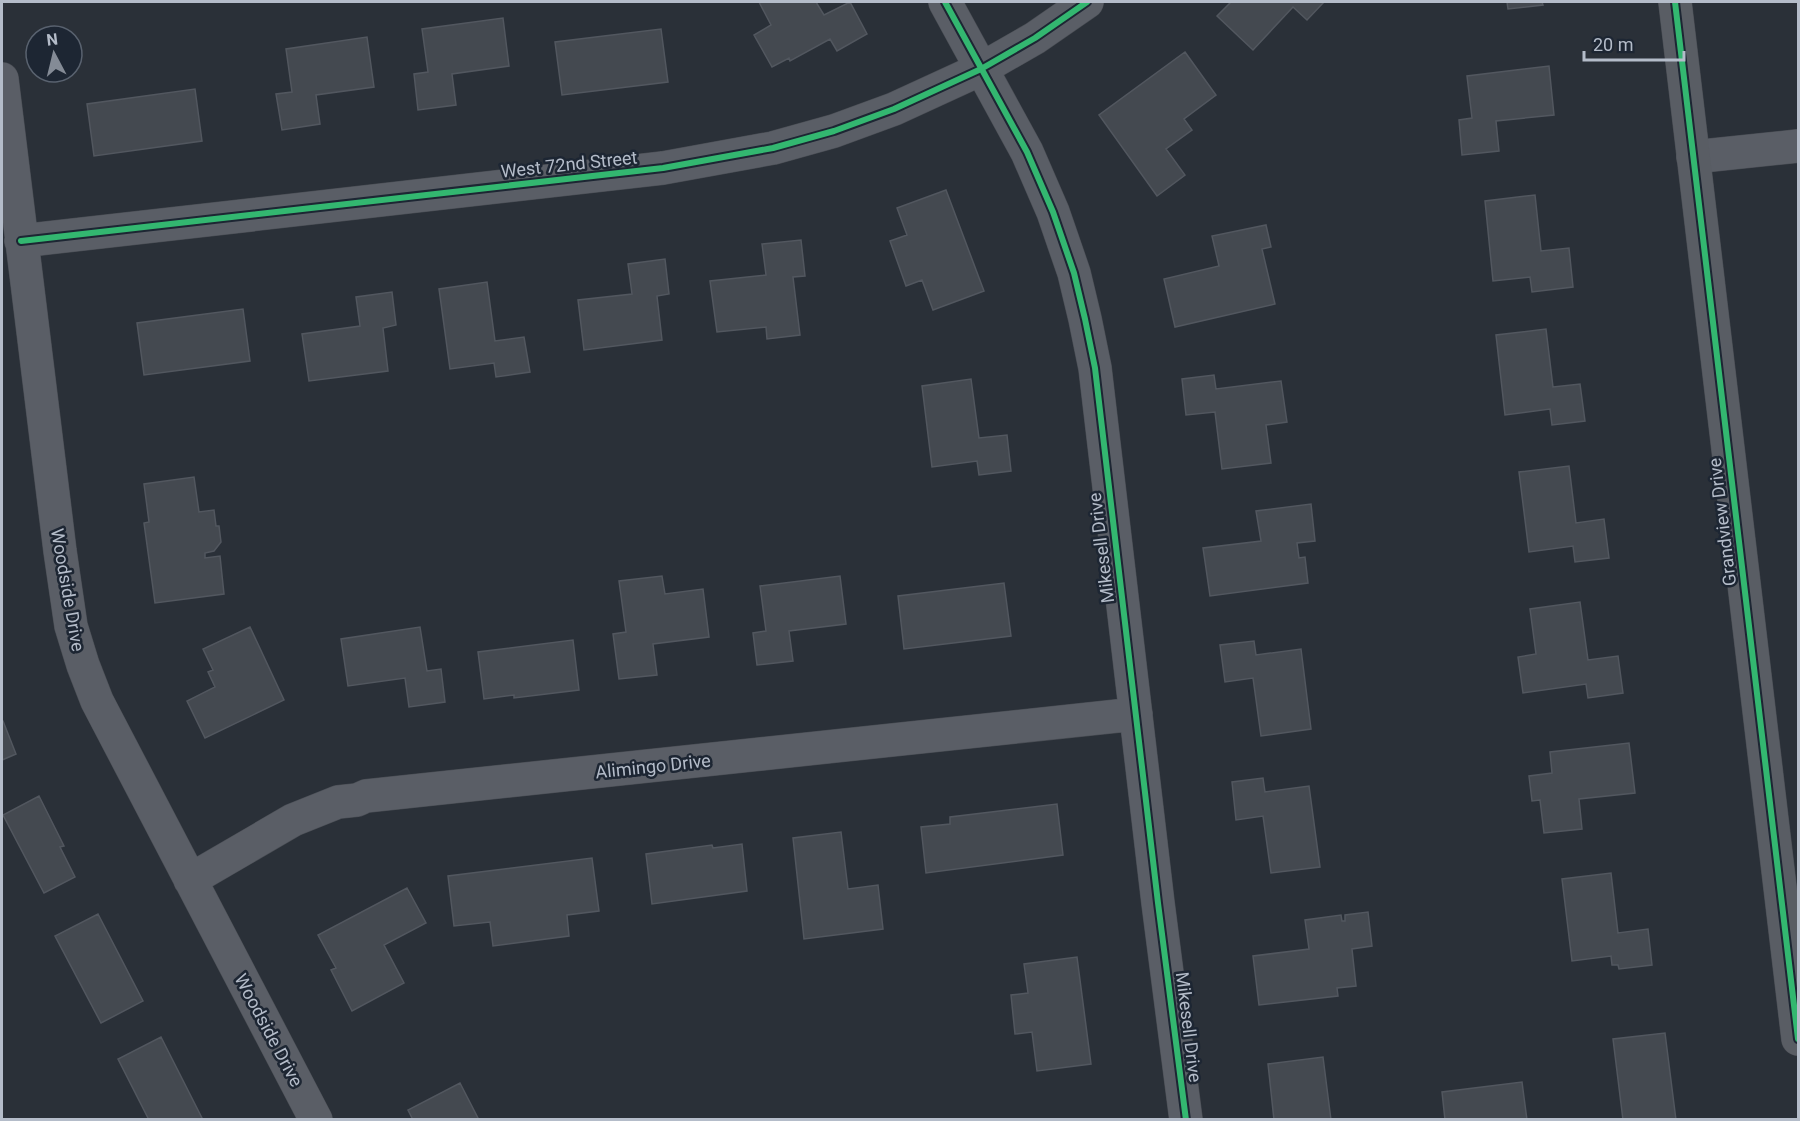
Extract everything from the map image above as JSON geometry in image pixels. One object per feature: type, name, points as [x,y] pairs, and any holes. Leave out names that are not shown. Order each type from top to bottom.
[{"type":"main road","name":"Grandview Drive","points":[[1675,2],[1798,1040]]},
{"type":"street","name":"Mikesell Drive","points":[[945,2],[1027,152],[1053,212],[1074,273],[1085,319],[1095,368],[1186,1119]]},
{"type":"street","name":"West 72nd Street","points":[[21,241],[663,168],[773,148],[834,131],[894,109],[981,69],[1035,38],[1087,2]]},
{"type":"street","name":"Woodside Drive","points":[[2,79],[60,551],[71,626],[82,665],[97,701],[316,1119]]},
{"type":"street","points":[[1694,157],[1798,146]]},
{"type":"street","name":"Alimingo Drive","points":[[190,880],[294,820],[338,802],[357,800],[366,796],[1136,714]]},
{"type":"building","points":[[759,2],[816,2],[824,15],[850,2],[867,34],[837,51],[830,39],[790,61],[789,58],[772,67],[754,35],[771,25]]},
{"type":"building","points":[[1231,2],[1324,2],[1307,20],[1293,7],[1253,50],[1217,16]]},
{"type":"building","points":[[1507,2],[1542,2],[1543,5],[1508,9]]},
{"type":"building","points":[[503,18],[509,66],[452,74],[456,105],[418,110],[414,74],[428,72],[422,29]]},
{"type":"building","points":[[661,29],[668,82],[562,95],[555,42]]},
{"type":"building","points":[[367,37],[374,87],[316,95],[320,124],[282,130],[276,94],[292,92],[286,49]]},
{"type":"building","points":[[1185,52],[1216,95],[1184,119],[1192,130],[1166,149],[1185,175],[1157,196],[1099,115]]},
{"type":"building","points":[[1549,66],[1554,115],[1496,121],[1499,151],[1462,155],[1459,120],[1472,118],[1467,76]]},
{"type":"building","points":[[195,89],[202,141],[94,156],[87,104]]},
{"type":"building","points":[[946,190],[984,291],[933,310],[922,280],[906,286],[890,241],[907,235],[897,208]]},
{"type":"building","points":[[1535,195],[1541,251],[1569,248],[1573,287],[1532,292],[1530,277],[1493,281],[1485,201]]},
{"type":"building","points":[[1266,225],[1271,247],[1262,249],[1275,304],[1175,327],[1164,279],[1219,266],[1212,236]]},
{"type":"building","points":[[801,240],[805,276],[793,277],[800,335],[767,339],[766,327],[717,332],[710,281],[766,275],[762,244]]},
{"type":"building","points":[[665,259],[669,294],[657,296],[662,340],[584,350],[578,300],[632,294],[628,264]]},
{"type":"building","points":[[487,282],[495,341],[524,337],[530,372],[496,377],[494,363],[450,369],[439,289]]},
{"type":"building","points":[[392,292],[396,325],[383,328],[388,371],[309,381],[302,334],[360,326],[356,297]]},
{"type":"building","points":[[243,309],[250,361],[144,375],[137,323]]},
{"type":"building","points":[[1546,329],[1553,387],[1580,384],[1585,421],[1552,425],[1550,409],[1505,415],[1496,335]]},
{"type":"building","points":[[1214,375],[1216,389],[1281,381],[1287,422],[1266,425],[1271,463],[1222,469],[1215,412],[1186,415],[1182,379]]},
{"type":"building","points":[[971,379],[979,438],[1007,435],[1011,471],[979,475],[977,461],[932,467],[922,386]]},
{"type":"building","points":[[1569,466],[1576,523],[1604,519],[1609,558],[1575,562],[1573,546],[1529,552],[1519,472]]},
{"type":"building","points":[[194,477],[199,512],[214,510],[216,526],[219,526],[221,542],[214,551],[205,553],[205,558],[220,556],[224,594],[155,603],[144,523],[149,522],[144,484]]},
{"type":"building","points":[[1311,504],[1315,541],[1297,543],[1299,558],[1305,557],[1308,583],[1210,596],[1203,548],[1261,541],[1256,511]]},
{"type":"building","points":[[662,576],[665,594],[703,589],[709,637],[653,644],[657,675],[619,679],[613,634],[626,632],[619,581]]},
{"type":"building","points":[[840,576],[846,624],[789,631],[793,661],[757,665],[753,633],[766,631],[760,586]]},
{"type":"building","points":[[1004,583],[1011,636],[904,649],[898,596]]},
{"type":"building","points":[[1580,602],[1588,660],[1618,656],[1623,693],[1588,698],[1586,684],[1523,693],[1518,657],[1536,654],[1530,609]]},
{"type":"building","points":[[250,627],[284,700],[205,738],[187,701],[215,687],[208,672],[213,670],[203,649]]},
{"type":"building","points":[[420,627],[427,671],[441,669],[445,702],[409,707],[405,678],[348,686],[341,639]]},
{"type":"building","points":[[573,640],[579,690],[514,698],[514,695],[484,699],[478,652]]},
{"type":"building","points":[[1254,641],[1256,655],[1301,649],[1311,729],[1261,736],[1253,678],[1225,682],[1220,645]]},
{"type":"building","points":[[2,721],[16,754],[2,760]]},
{"type":"building","points":[[1629,743],[1635,793],[1579,799],[1582,829],[1544,833],[1540,800],[1532,801],[1529,776],[1552,773],[1550,752]]},
{"type":"building","points":[[1263,778],[1265,792],[1309,786],[1320,867],[1271,873],[1263,816],[1236,820],[1232,782]]},
{"type":"building","points":[[39,796],[64,846],[60,847],[75,877],[44,893],[3,815]]},
{"type":"building","points":[[1057,804],[1063,855],[926,873],[921,827],[950,824],[950,817]]},
{"type":"building","points":[[841,832],[848,889],[878,885],[883,929],[804,939],[793,838]]},
{"type":"building","points":[[742,844],[747,891],[652,904],[646,854],[712,845],[713,848]]},
{"type":"building","points":[[592,858],[599,911],[567,915],[569,936],[493,946],[490,922],[454,926],[448,876]]},
{"type":"building","points":[[1611,873],[1618,933],[1648,929],[1652,965],[1619,969],[1618,965],[1612,965],[1611,956],[1572,961],[1562,879]]},
{"type":"building","points":[[407,888],[426,923],[384,945],[404,983],[352,1011],[331,970],[336,968],[318,935]]},
{"type":"building","points":[[1368,912],[1372,946],[1352,949],[1356,986],[1337,988],[1338,996],[1259,1005],[1253,956],[1309,949],[1305,920],[1341,915],[1342,921],[1345,921],[1345,915]]},
{"type":"building","points":[[98,914],[143,1001],[101,1023],[55,936]]},
{"type":"building","points":[[1077,957],[1091,1064],[1037,1071],[1032,1032],[1015,1034],[1011,995],[1028,993],[1024,964]]},
{"type":"building","points":[[1665,1033],[1676,1120],[1623,1120],[1613,1039]]},
{"type":"building","points":[[161,1037],[203,1120],[149,1120],[118,1059]]},
{"type":"building","points":[[1323,1057],[1331,1120],[1274,1120],[1268,1064]]},
{"type":"building","points":[[1522,1082],[1527,1120],[1445,1120],[1442,1092]]},
{"type":"building","points":[[460,1083],[479,1120],[413,1120],[408,1110]]},
{"type":"cycle path","points":[[945,2],[1027,152],[1053,212],[1074,273],[1085,319],[1095,368],[1186,1120]]},
{"type":"cycle path","points":[[21,241],[663,168],[773,148],[834,131],[894,109],[981,69],[1035,38],[1087,2]]},
{"type":"cycle path","points":[[1675,2],[1798,1039]]}]
